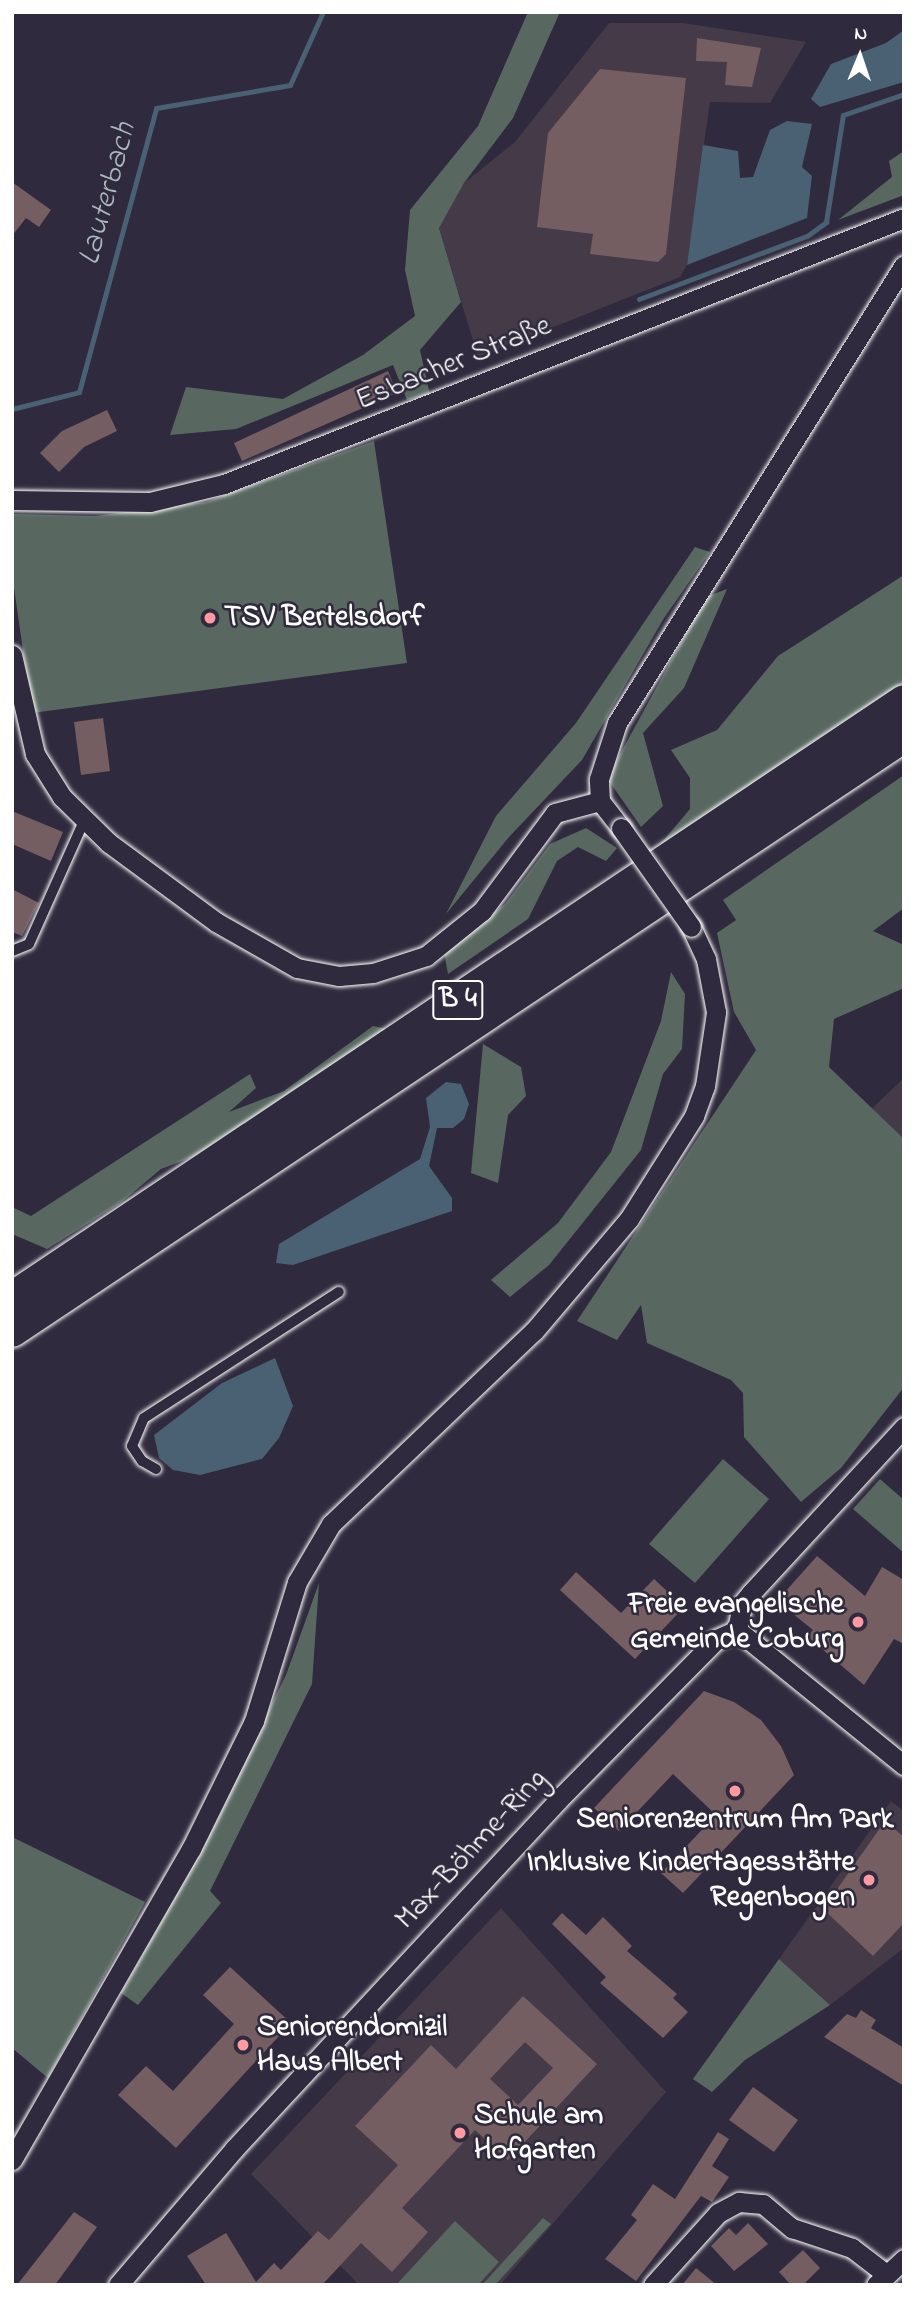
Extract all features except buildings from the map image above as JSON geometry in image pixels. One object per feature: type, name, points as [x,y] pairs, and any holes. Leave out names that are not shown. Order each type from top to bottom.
[{"type":"highway","name":"B 4","points":[[12,1298],[904,701]]},
{"type":"highway","name":"B 4","points":[[12,1331],[904,736]]},
{"type":"street","name":"Esbacher Straße","points":[[12,500],[150,502],[224,484],[904,218]]},
{"type":"street","points":[[12,2160],[191,1849],[254,1721],[289,1604],[312,1553],[375,1477],[534,1331],[586,1272],[650,1189],[694,1116],[710,1059],[716,1012],[706,959],[691,927],[600,802],[602,762],[617,723],[904,265]]},
{"type":"street","points":[[12,655],[35,754],[84,821],[216,922],[297,968],[339,976],[402,966],[449,942],[482,911],[555,813],[600,802]]},
{"type":"street","points":[[904,1427],[742,1604],[737,1630],[904,1765]]},
{"type":"street","name":"Max-Böhme-Ring","points":[[118,2285],[234,2149],[558,1800],[717,1639],[737,1630]]},
{"type":"street","points":[[653,2285],[719,2213],[739,2202],[763,2204],[792,2228],[852,2248],[881,2280],[904,2259]]},
{"type":"lane","points":[[12,951],[29,944],[84,821]]},
{"type":"lane","points":[[156,1469],[142,1461],[132,1446],[144,1418],[338,1292]]},
{"type":"shaded area","points":[[609,23],[683,23],[806,42],[770,103],[710,102],[687,265],[680,277],[478,357],[439,228],[464,183],[515,142]]},
{"type":"shaded area","points":[[904,1078],[904,1140],[866,1114]]},
{"type":"shaded area","name":"Inklusive Kindertagesstätte Regenbogen","points":[[891,1801],[904,1811],[904,1948],[830,2005],[779,1959]]},
{"type":"shaded area","name":"Schule am Hofgarten","points":[[501,1908],[666,2092],[500,2285],[359,2285],[251,2174]]},
{"type":"green space","points":[[528,12],[560,12],[513,118],[464,183],[439,228],[461,302],[420,350],[430,395],[407,400],[393,365],[236,429],[170,435],[186,387],[283,399],[363,355],[415,316],[405,270],[410,210],[478,126]]},
{"type":"green space","points":[[904,151],[904,195],[838,220],[892,177],[889,161]]},
{"type":"green space","name":"TSV Bertelsdorf","points":[[374,441],[407,663],[32,713],[12,574],[12,514],[95,516],[206,502]]},
{"type":"green space","points":[[695,547],[710,552],[664,618],[582,760],[509,837],[446,914],[496,816],[576,723]]},
{"type":"green space","points":[[904,575],[904,683],[657,848],[690,809],[690,778],[671,750],[717,730],[778,656]]},
{"type":"green space","points":[[727,589],[684,688],[643,733],[663,806],[641,827],[607,778],[706,597]]},
{"type":"green space","points":[[904,775],[904,908],[873,931],[904,945],[904,988],[834,1019],[829,1067],[904,1139],[904,1387],[841,1468],[801,1502],[744,1437],[743,1393],[731,1380],[647,1343],[641,1305],[617,1340],[577,1321],[756,1050],[734,1012],[717,933],[736,920],[723,900]]},
{"type":"green space","points":[[586,828],[617,848],[606,861],[578,847],[557,861],[528,919],[448,974],[444,952],[505,904],[550,844]]},
{"type":"green space","points":[[671,972],[685,994],[682,1049],[663,1074],[641,1150],[549,1265],[510,1297],[491,1280],[558,1223],[611,1152],[661,1021]]},
{"type":"green space","points":[[373,1026],[387,1029],[209,1151],[161,1169],[119,1204],[47,1249],[12,1234],[12,1207],[31,1216],[250,1074],[256,1088],[229,1112],[284,1091]]},
{"type":"green space","points":[[483,1044],[521,1067],[526,1096],[508,1115],[498,1183],[471,1173]]},
{"type":"green space","points":[[723,1459],[769,1499],[695,1583],[649,1544]]},
{"type":"green space","points":[[880,1479],[904,1500],[904,1553],[853,1509]]},
{"type":"green space","points":[[319,1583],[312,1684],[210,1891],[221,1903],[138,2005],[121,1993],[186,1878],[286,1675]]},
{"type":"green space","points":[[12,1837],[145,1902],[48,2078],[12,2048]]},
{"type":"green space","points":[[779,1959],[830,2005],[745,2060],[712,2092],[693,2079]]},
{"type":"green space","points":[[543,2218],[551,2224],[495,2285],[482,2285]]},
{"type":"green space","points":[[455,2221],[499,2262],[478,2285],[396,2285]]},
{"type":"water","points":[[904,30],[904,82],[820,107],[811,99],[831,64],[886,43]]},
{"type":"water","points":[[787,121],[812,124],[802,167],[812,176],[807,218],[687,265],[703,145],[738,151],[740,178],[753,177],[770,130]]},
{"type":"water","points":[[446,1082],[461,1084],[469,1104],[464,1119],[453,1128],[437,1128],[429,1166],[452,1198],[452,1211],[293,1265],[276,1263],[279,1244],[420,1159],[430,1127],[426,1098]]},
{"type":"water","points":[[275,1358],[293,1406],[279,1438],[262,1459],[200,1475],[173,1470],[159,1458],[154,1435],[222,1383]]},
{"type":"waterway","name":"Lauterbach","points":[[12,409],[79,392],[156,108],[290,85],[323,12]]},
{"type":"waterway","points":[[639,299],[807,236],[826,222],[843,115],[904,94]]},
{"type":"place","name":"TSV Bertelsdorf","points":[[210,618]]},
{"type":"place","name":"Freie evangelische Gemeinde Coburg","points":[[858,1622]]},
{"type":"place","name":"Seniorenzentrum Am Park","points":[[735,1791]]},
{"type":"place","name":"Inklusive Kindertagesstätte Regenbogen","points":[[869,1880]]},
{"type":"place","name":"Seniorendomizil Haus Albert","points":[[243,2045]]},
{"type":"place","name":"Schule am Hofgarten","points":[[460,2133]]}]
